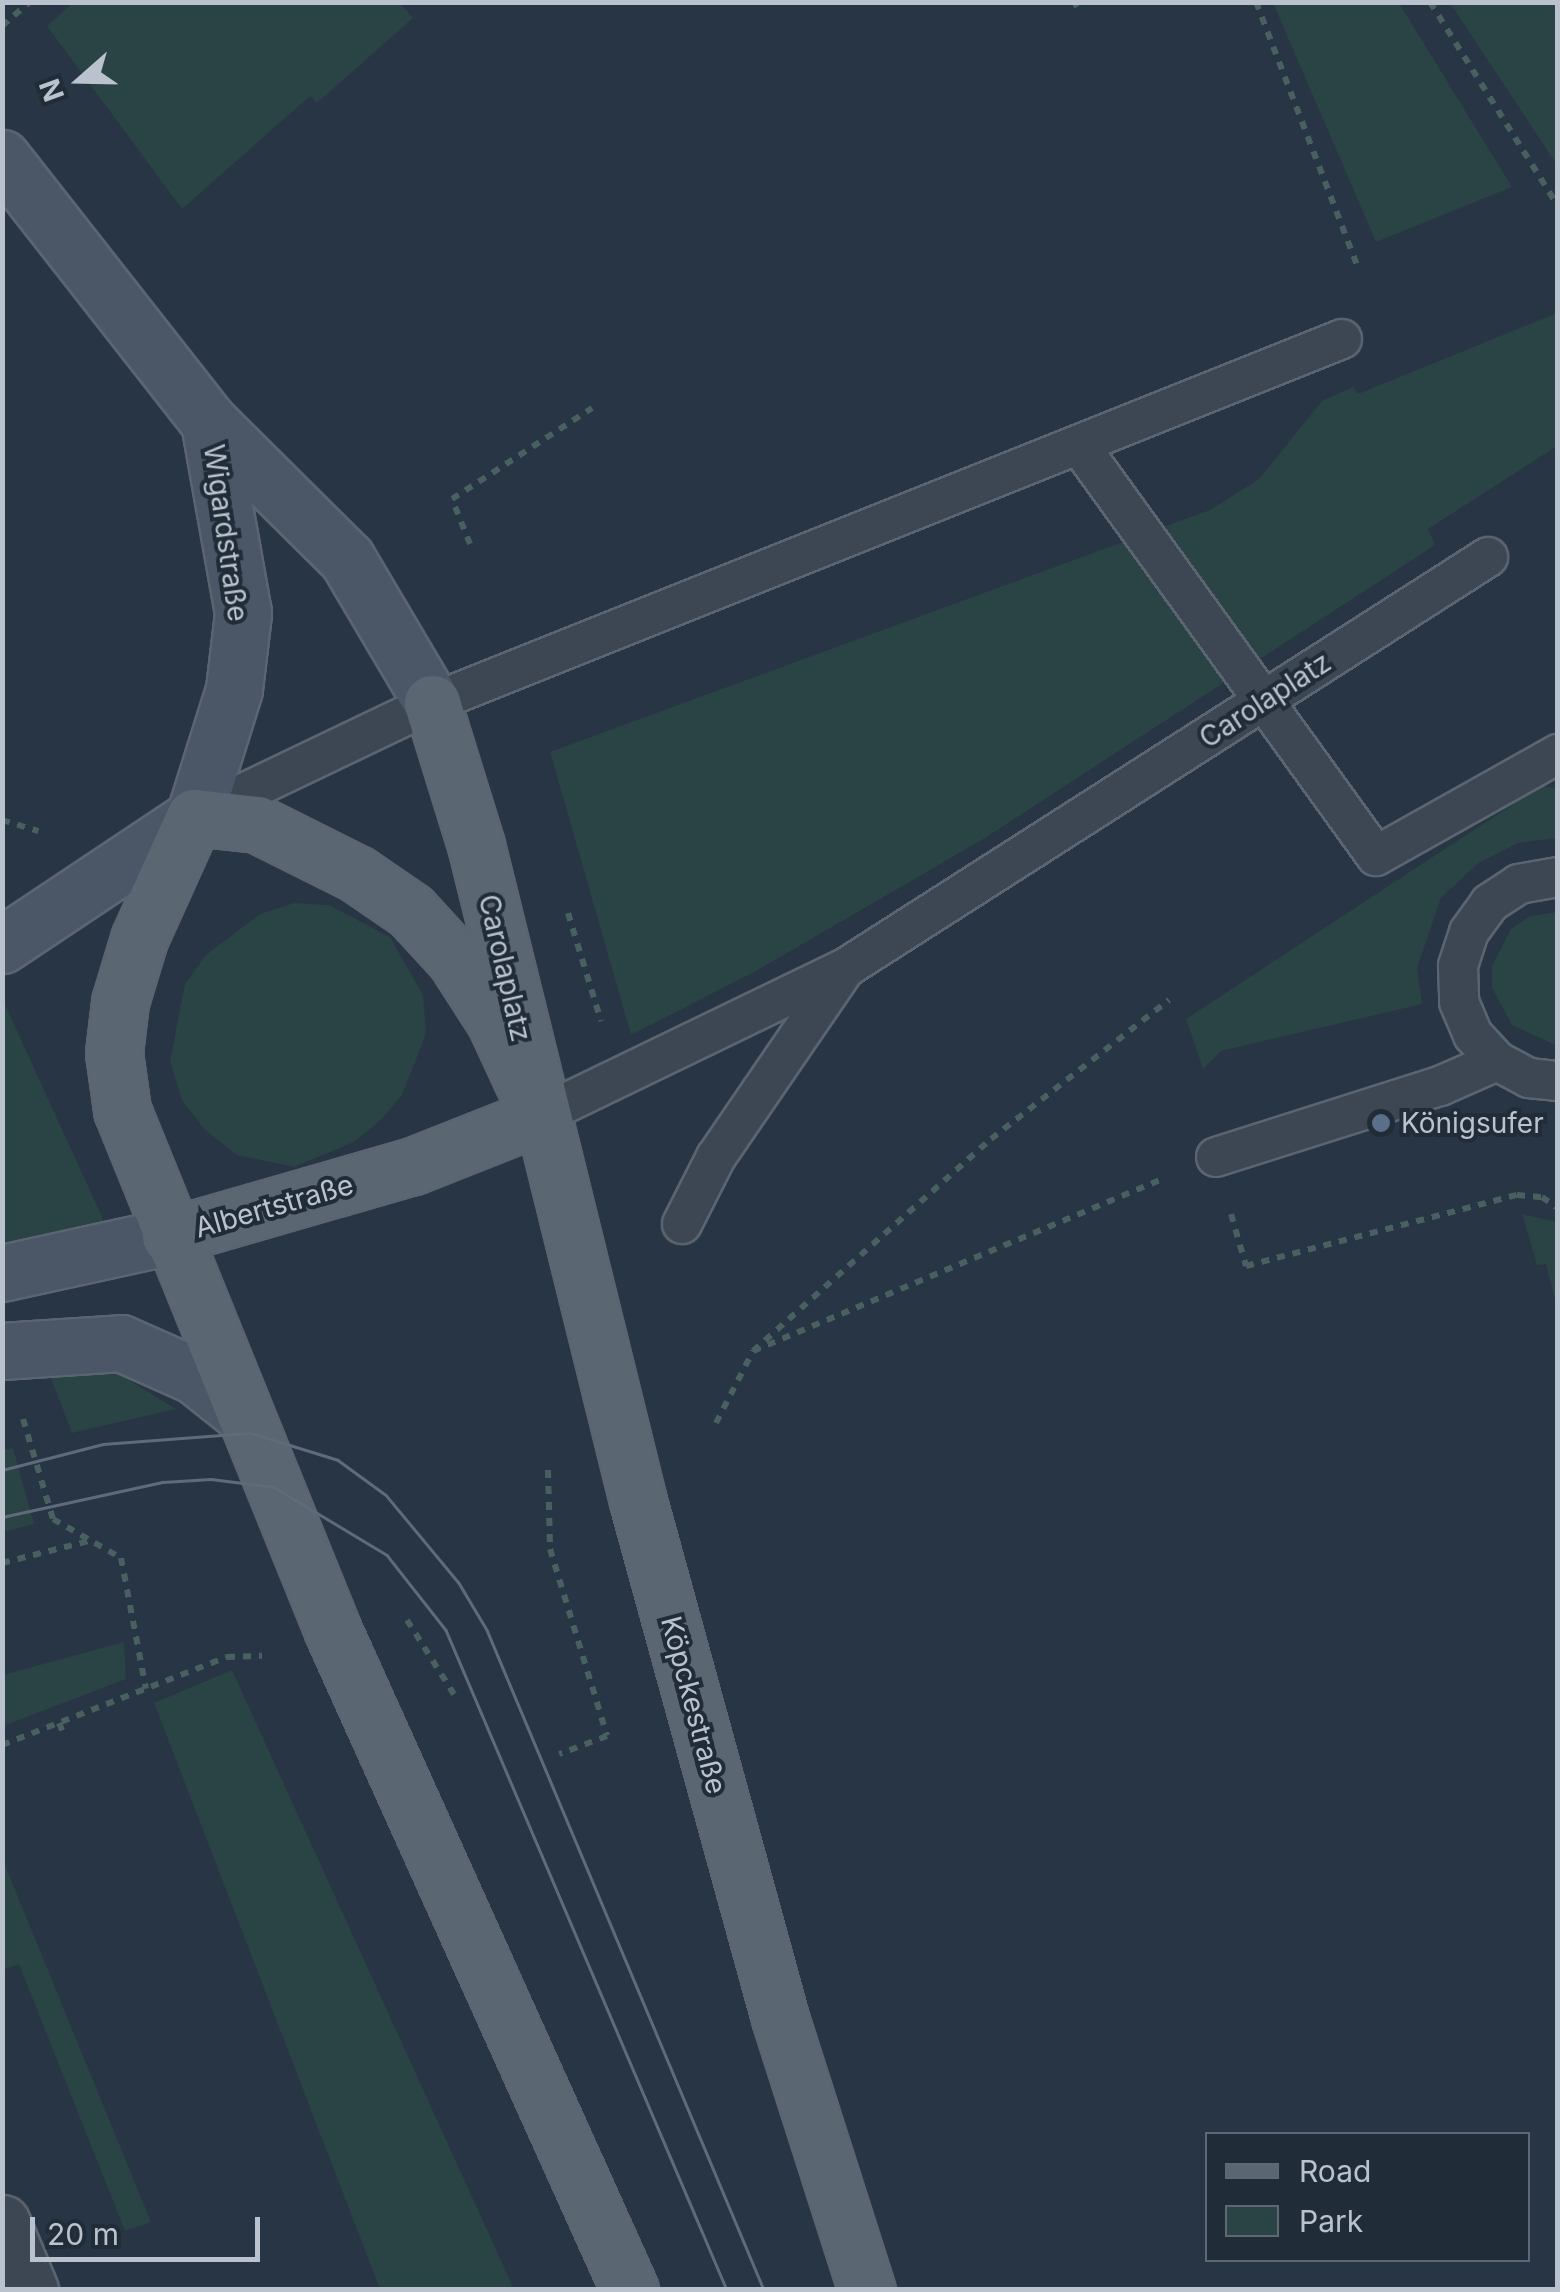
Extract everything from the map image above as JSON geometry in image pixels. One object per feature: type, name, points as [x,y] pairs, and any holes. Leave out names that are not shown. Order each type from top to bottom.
[{"type":"main road","name":"Wigardstraße","points":[[2,158],[209,422],[347,559],[432,703]]},
{"type":"main road","name":"Wigardstraße","points":[[194,817],[234,689],[243,613],[209,422]]},
{"type":"main road","name":"Carolaplatz","points":[[432,703],[476,845],[539,1116]]},
{"type":"main road","points":[[194,817],[138,940],[114,1053],[134,1151],[338,1643],[630,2290]]},
{"type":"main road","points":[[2,945],[194,817],[257,824],[357,874],[411,910],[455,959],[495,1021],[539,1116]]},
{"type":"main road","name":"Albertstraße","points":[[2,1273],[170,1236],[413,1166],[539,1116]]},
{"type":"main road","name":"Köpckestraße","points":[[539,1116],[780,2018],[867,2290]]},
{"type":"main road","points":[[2,1351],[121,1343],[195,1376],[244,1415]]},
{"type":"street","points":[[2,2223],[30,2290]]},
{"type":"lane","points":[[194,817],[432,703],[1342,340]]},
{"type":"lane","points":[[1079,445],[1376,856],[1558,754]]},
{"type":"lane","name":"Carolaplatz","points":[[539,1116],[847,966],[1488,558]]},
{"type":"lane","points":[[1558,877],[1519,884],[1490,903],[1468,932],[1458,966],[1459,1002],[1473,1034],[1497,1061],[1528,1078],[1558,1081]]},
{"type":"lane","points":[[682,1224],[716,1156],[847,966]]},
{"type":"lane","points":[[1216,1157],[1440,1086],[1497,1061]]},
{"type":"path","points":[[2,26],[30,2]]},
{"type":"path","points":[[1256,2],[1358,268]]},
{"type":"path","points":[[1430,2],[1558,206]]},
{"type":"path","points":[[470,544],[452,499],[592,408]]},
{"type":"path","points":[[2,820],[38,831]]},
{"type":"path","points":[[716,1423],[752,1351],[991,1139],[1170,1000]]},
{"type":"path","points":[[752,1351],[1216,1157],[1246,1266],[1517,1195],[1542,1196],[1558,1208]]},
{"type":"path","points":[[20,1407],[53,1519],[121,1558],[146,1689]]},
{"type":"path","points":[[548,1470],[550,1549],[607,1736],[559,1754]]},
{"type":"path","points":[[2,1563],[89,1541]]},
{"type":"path","points":[[399,1606],[457,1699]]},
{"type":"path","points":[[2,1744],[227,1657],[262,1656]]},
{"type":"path","points":[[59,1723],[66,1738]]},
{"type":"green space","points":[[399,2],[413,18],[317,103],[310,96],[182,209],[47,26],[73,3]]},
{"type":"green space","points":[[1273,3],[1399,3],[1512,187],[1376,242]]},
{"type":"green space","points":[[1450,3],[1557,3],[1557,161],[1555,162]]},
{"type":"green space","points":[[1557,313],[1557,446],[1428,529],[1435,545],[985,838],[756,971],[631,1035],[550,752],[1210,510],[1259,479],[1322,401],[1353,387],[1358,394]]},
{"type":"green space","points":[[1541,786],[1557,788],[1557,838],[1518,843],[1477,864],[1441,898],[1417,968],[1422,1004],[1221,1051],[1203,1069],[1186,1019]]},
{"type":"green space","points":[[294,903],[329,905],[390,937],[423,995],[426,1034],[402,1095],[382,1119],[354,1142],[294,1167],[237,1155],[205,1130],[182,1100],[170,1061],[185,984],[206,955],[260,914]]},
{"type":"green space","points":[[1557,912],[1558,1043],[1553,1044],[1512,1025],[1492,988],[1492,966],[1511,929],[1530,916]]},
{"type":"green space","points":[[2,998],[103,1219],[99,1234],[2,1259]]},
{"type":"green space","points":[[1522,1214],[1557,1222],[1557,1308],[1546,1264],[1537,1265]]},
{"type":"green space","points":[[86,1367],[116,1372],[176,1409],[72,1433],[48,1371]]},
{"type":"green space","points":[[13,1448],[34,1524],[3,1532],[3,1450]]},
{"type":"green space","points":[[124,1642],[126,1679],[3,1726],[3,1675]]},
{"type":"green space","points":[[232,1670],[514,2289],[380,2289],[154,1703]]},
{"type":"green space","points":[[2,1858],[151,2222],[125,2231],[19,1964],[3,1970]]},
{"type":"tram line","points":[[2,1470],[103,1444],[251,1433],[338,1460],[386,1495],[459,1583],[487,1630],[764,2290]]},
{"type":"tram line","points":[[2,1517],[163,1482],[211,1479],[274,1487],[387,1555],[446,1630],[727,2290]]},
{"type":"place","name":"Königsufer","points":[[1381,1123]]}]
